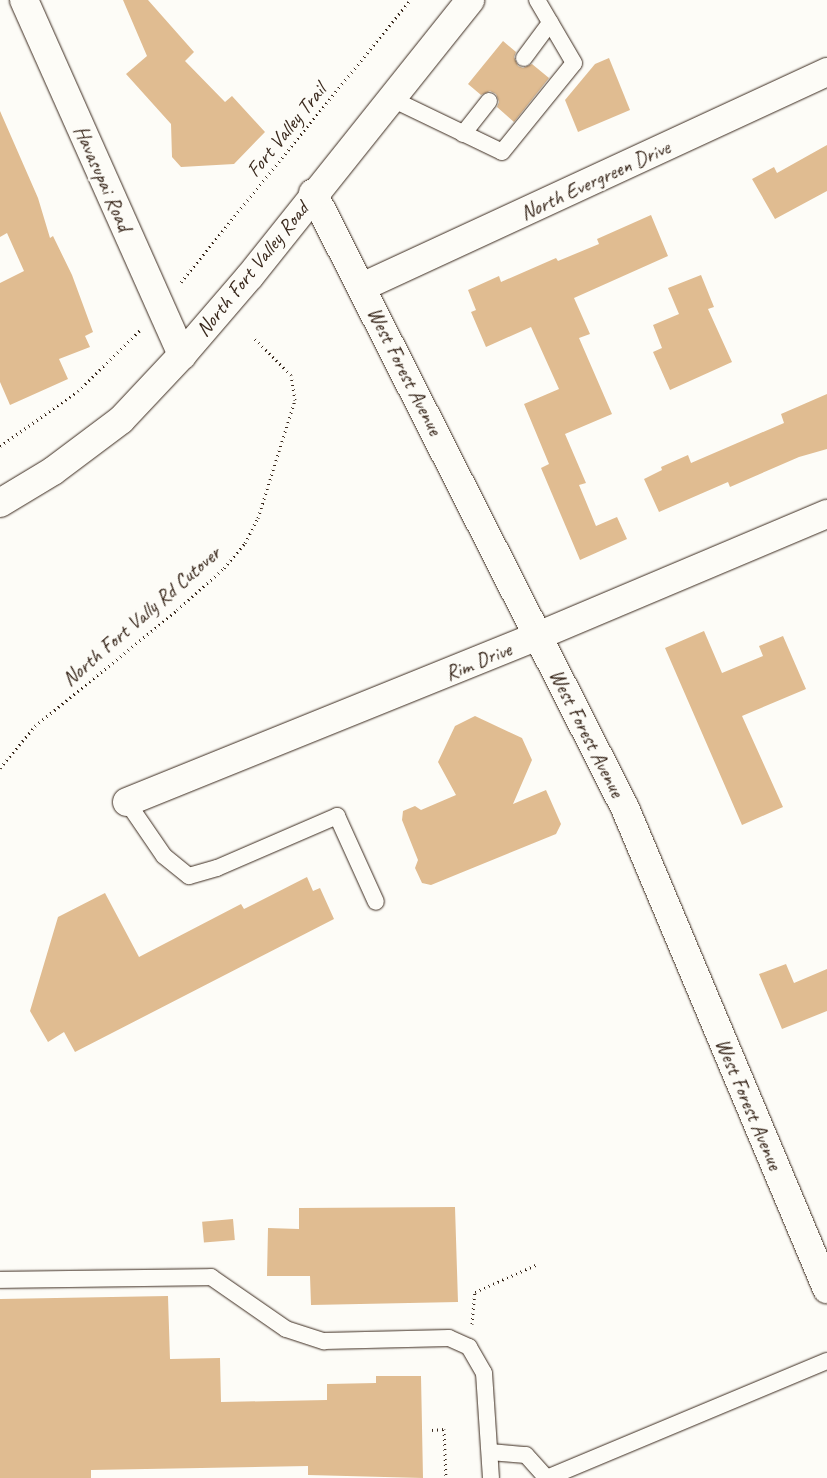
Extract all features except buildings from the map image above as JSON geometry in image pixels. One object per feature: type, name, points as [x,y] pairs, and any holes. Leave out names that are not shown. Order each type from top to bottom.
[{"type":"main road","name":"Havasupai Road","points":[[24,0],[182,355]]},
{"type":"main road","name":"North Fort Valley Road","points":[[0,503],[53,471],[121,420],[182,355],[250,276],[314,193],[470,0]]},
{"type":"main road","name":"North Evergreen Drive","points":[[362,288],[827,72]]},
{"type":"main road","name":"West Forest Avenue","points":[[314,193],[624,808],[827,1289]]},
{"type":"main road","name":"Rim Drive","points":[[127,802],[538,636],[827,514]]},
{"type":"lane","points":[[390,98],[502,152],[574,63],[537,0]]},
{"type":"lane","points":[[524,58],[550,23]]},
{"type":"lane","points":[[463,134],[489,101]]},
{"type":"lane","points":[[127,802],[164,856],[189,876],[217,868],[338,816],[376,902]]},
{"type":"lane","points":[[0,1280],[211,1277],[286,1329],[324,1342],[449,1338],[469,1347],[484,1373],[491,1478]]},
{"type":"lane","points":[[490,1452],[526,1455],[547,1478],[827,1360]]},
{"type":"path","name":"Fort Valley Trail","points":[[184,277],[410,0]]},
{"type":"path","points":[[0,446],[78,391],[136,336]]},
{"type":"path","name":"North Fort Vally Rd Cutover","points":[[0,768],[34,726],[177,610],[224,568],[245,543],[258,518],[295,400],[291,375],[254,338]]},
{"type":"path","points":[[469,1347],[475,1292],[538,1264]]},
{"type":"path","points":[[432,1430],[444,1428],[446,1478]]}]
